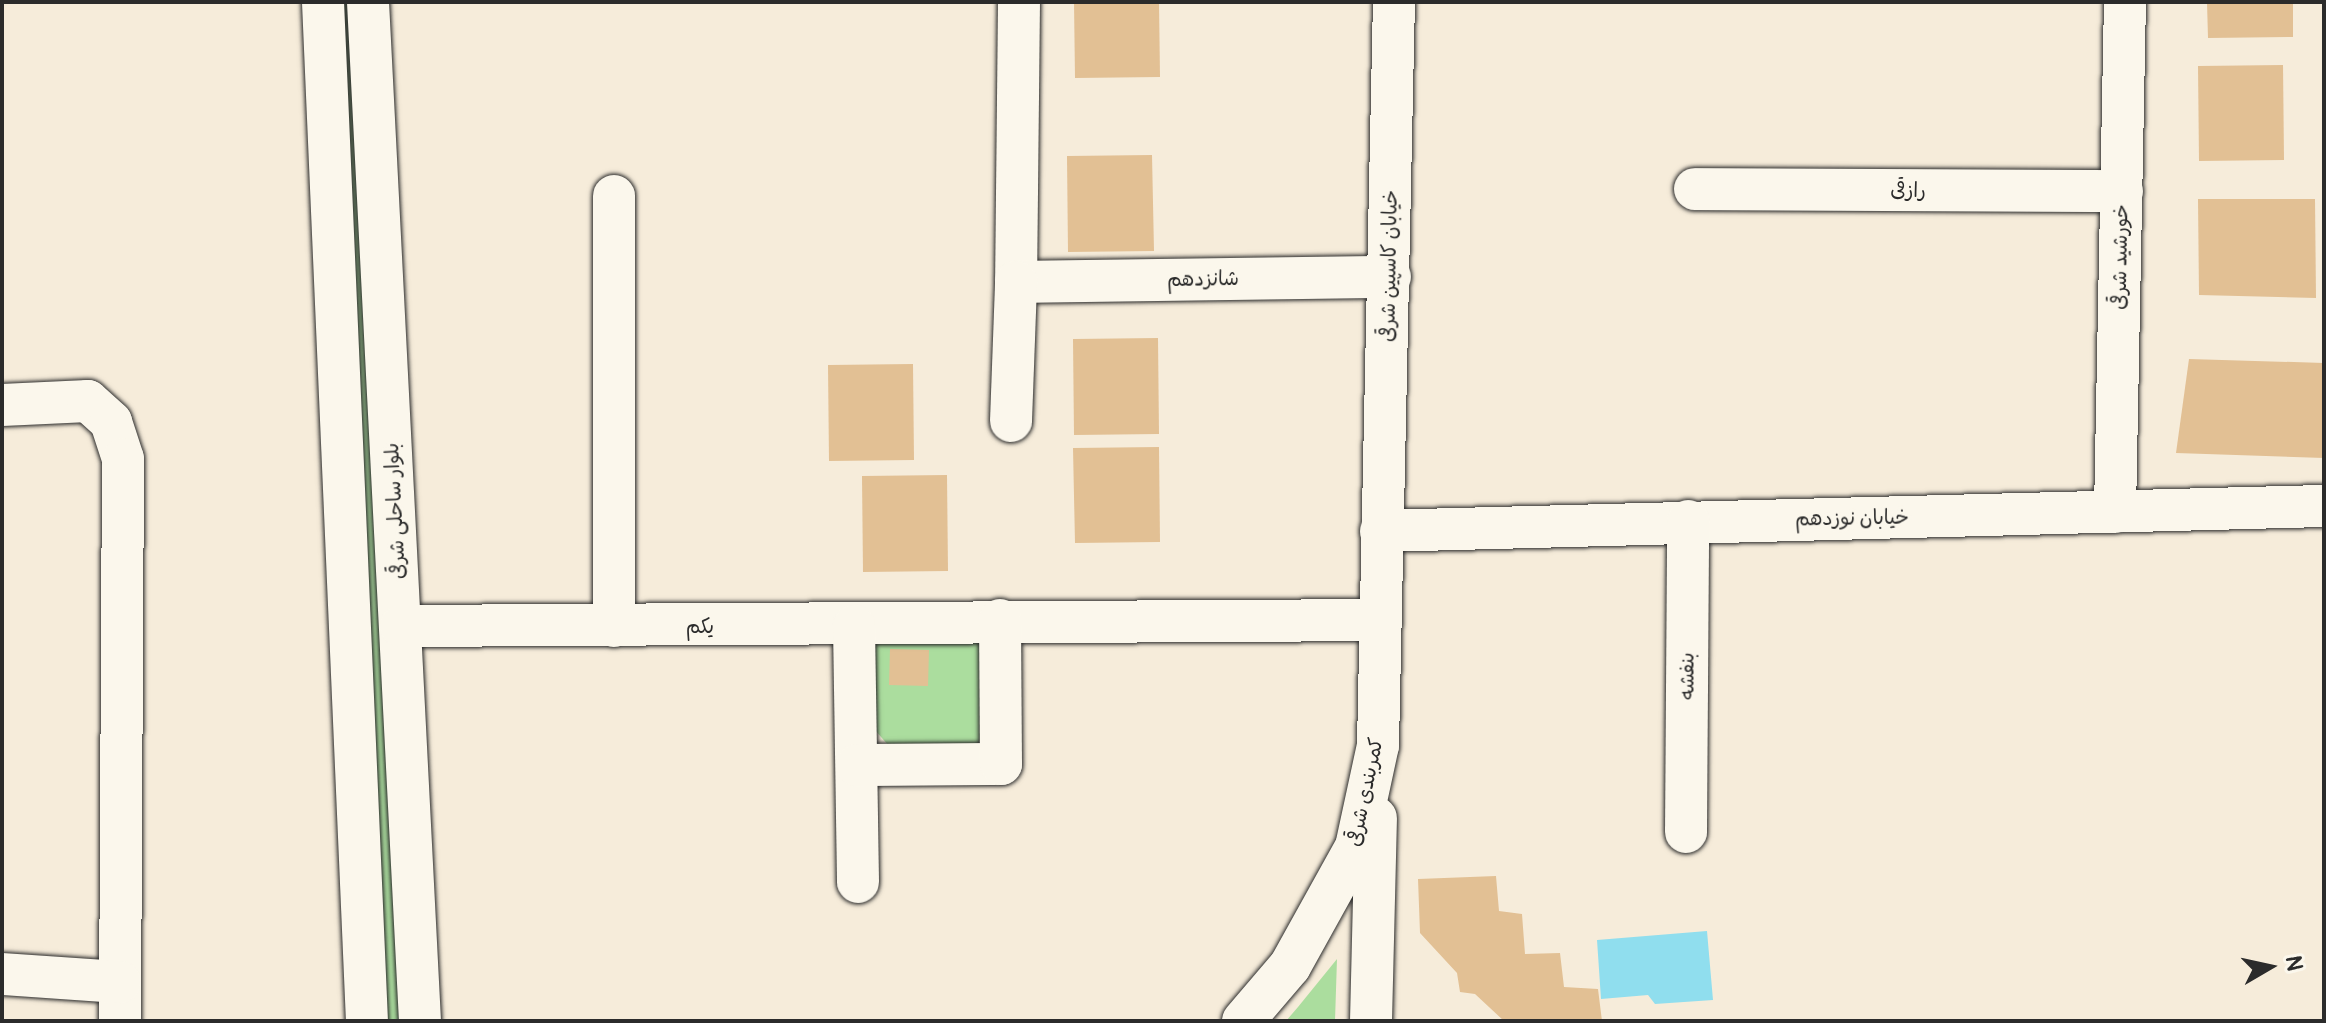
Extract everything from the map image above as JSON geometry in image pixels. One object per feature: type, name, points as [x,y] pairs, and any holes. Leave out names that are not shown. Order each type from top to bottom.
[{"type":"street","points":[[323,2],[367,1021]]},
{"type":"street","name":"بلوار ساحلی شرقی","points":[[368,2],[420,1021]]},
{"type":"street","points":[[1011,421],[1019,2]]},
{"type":"street","name":"خیابان کاسپین شرقی","points":[[1381,531],[1390,277],[1394,2]]},
{"type":"street","name":"خورشید شرقی","points":[[2115,512],[2125,2]]},
{"type":"street","name":"رازقی","points":[[1695,189],[2122,191]]},
{"type":"street","points":[[614,196],[614,626]]},
{"type":"street","name":"شانزدهم","points":[[1016,282],[1390,277]]},
{"type":"street","points":[[2,405],[88,401],[111,422],[123,459],[120,1001],[2,974]]},
{"type":"street","name":"خیابان نوزدهم","points":[[1381,531],[2324,506]]},
{"type":"street","name":"بنفشه","points":[[1686,832],[1688,521]]},
{"type":"street","name":"کمربندی شرقی","points":[[1243,1021],[1290,966],[1356,847],[1378,745],[1381,531]]},
{"type":"street","points":[[857,765],[1001,764],[1000,620]]},
{"type":"street","name":"یکم","points":[[401,626],[854,626],[1000,620],[1380,620]]},
{"type":"street","points":[[854,626],[858,882]]},
{"type":"street","points":[[1371,1021],[1378,745]]},
{"type":"green space","points":[[340,2],[356,2],[400,1021],[384,1021]]},
{"type":"green space","points":[[892,624],[990,644],[992,727],[976,746],[889,746],[874,729],[874,645]]},
{"type":"green space","points":[[1337,959],[1335,1021],[1286,1021],[1298,1007]]},
{"type":"water","points":[[1707,931],[1713,1000],[1655,1004],[1648,995],[1601,999],[1597,940]]},
{"type":"building","points":[[1074,2],[1159,2],[1160,77],[1075,78]]},
{"type":"building","points":[[2207,2],[2293,2],[2293,37],[2208,38]]},
{"type":"building","points":[[2283,65],[2284,160],[2199,161],[2198,66]]},
{"type":"building","points":[[1152,155],[1154,251],[1068,252],[1067,156]]},
{"type":"building","points":[[2198,199],[2315,199],[2316,298],[2199,295]]},
{"type":"building","points":[[1158,338],[1159,434],[1074,435],[1073,339]]},
{"type":"building","points":[[2189,359],[2324,363],[2324,458],[2176,453]]},
{"type":"building","points":[[913,364],[914,460],[829,461],[828,365]]},
{"type":"building","points":[[1159,447],[1160,542],[1075,543],[1073,448]]},
{"type":"building","points":[[947,475],[948,571],[863,572],[862,476]]},
{"type":"building","points":[[890,649],[929,650],[928,686],[889,685]]},
{"type":"building","points":[[1496,876],[1499,911],[1522,914],[1525,954],[1560,953],[1564,987],[1598,989],[1602,1021],[1504,1021],[1475,994],[1460,992],[1457,973],[1420,933],[1418,879]]}]
